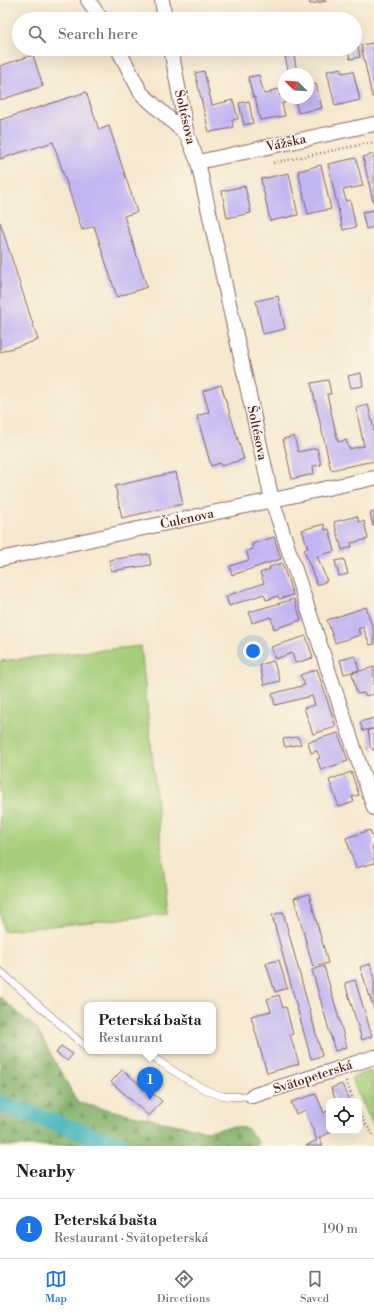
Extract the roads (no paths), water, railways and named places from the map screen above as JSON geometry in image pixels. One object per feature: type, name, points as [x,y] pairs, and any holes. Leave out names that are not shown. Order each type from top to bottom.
[{"type":"street","points":[[88,0],[97,12]]},
{"type":"street","points":[[163,0],[165,12]]},
{"type":"street","points":[[122,56],[142,93],[187,136]]},
{"type":"street","name":"Šoltésova","points":[[172,56],[187,136],[198,162],[272,500],[374,808]]},
{"type":"street","name":"Vážska","points":[[198,162],[374,124]]},
{"type":"street","name":"Čulenova","points":[[0,559],[374,478]]},
{"type":"street","name":"Svätopeterská","points":[[252,1096],[374,1056]]},
{"type":"lane","points":[[0,971],[84,1045]]},
{"type":"lane","points":[[148,1054],[201,1087],[212,1092],[225,1096],[252,1096]]},
{"type":"waterway","points":[[0,1104],[123,1146]]},
{"type":"place","name":"Peterská bašta","points":[[150,1100]]}]
